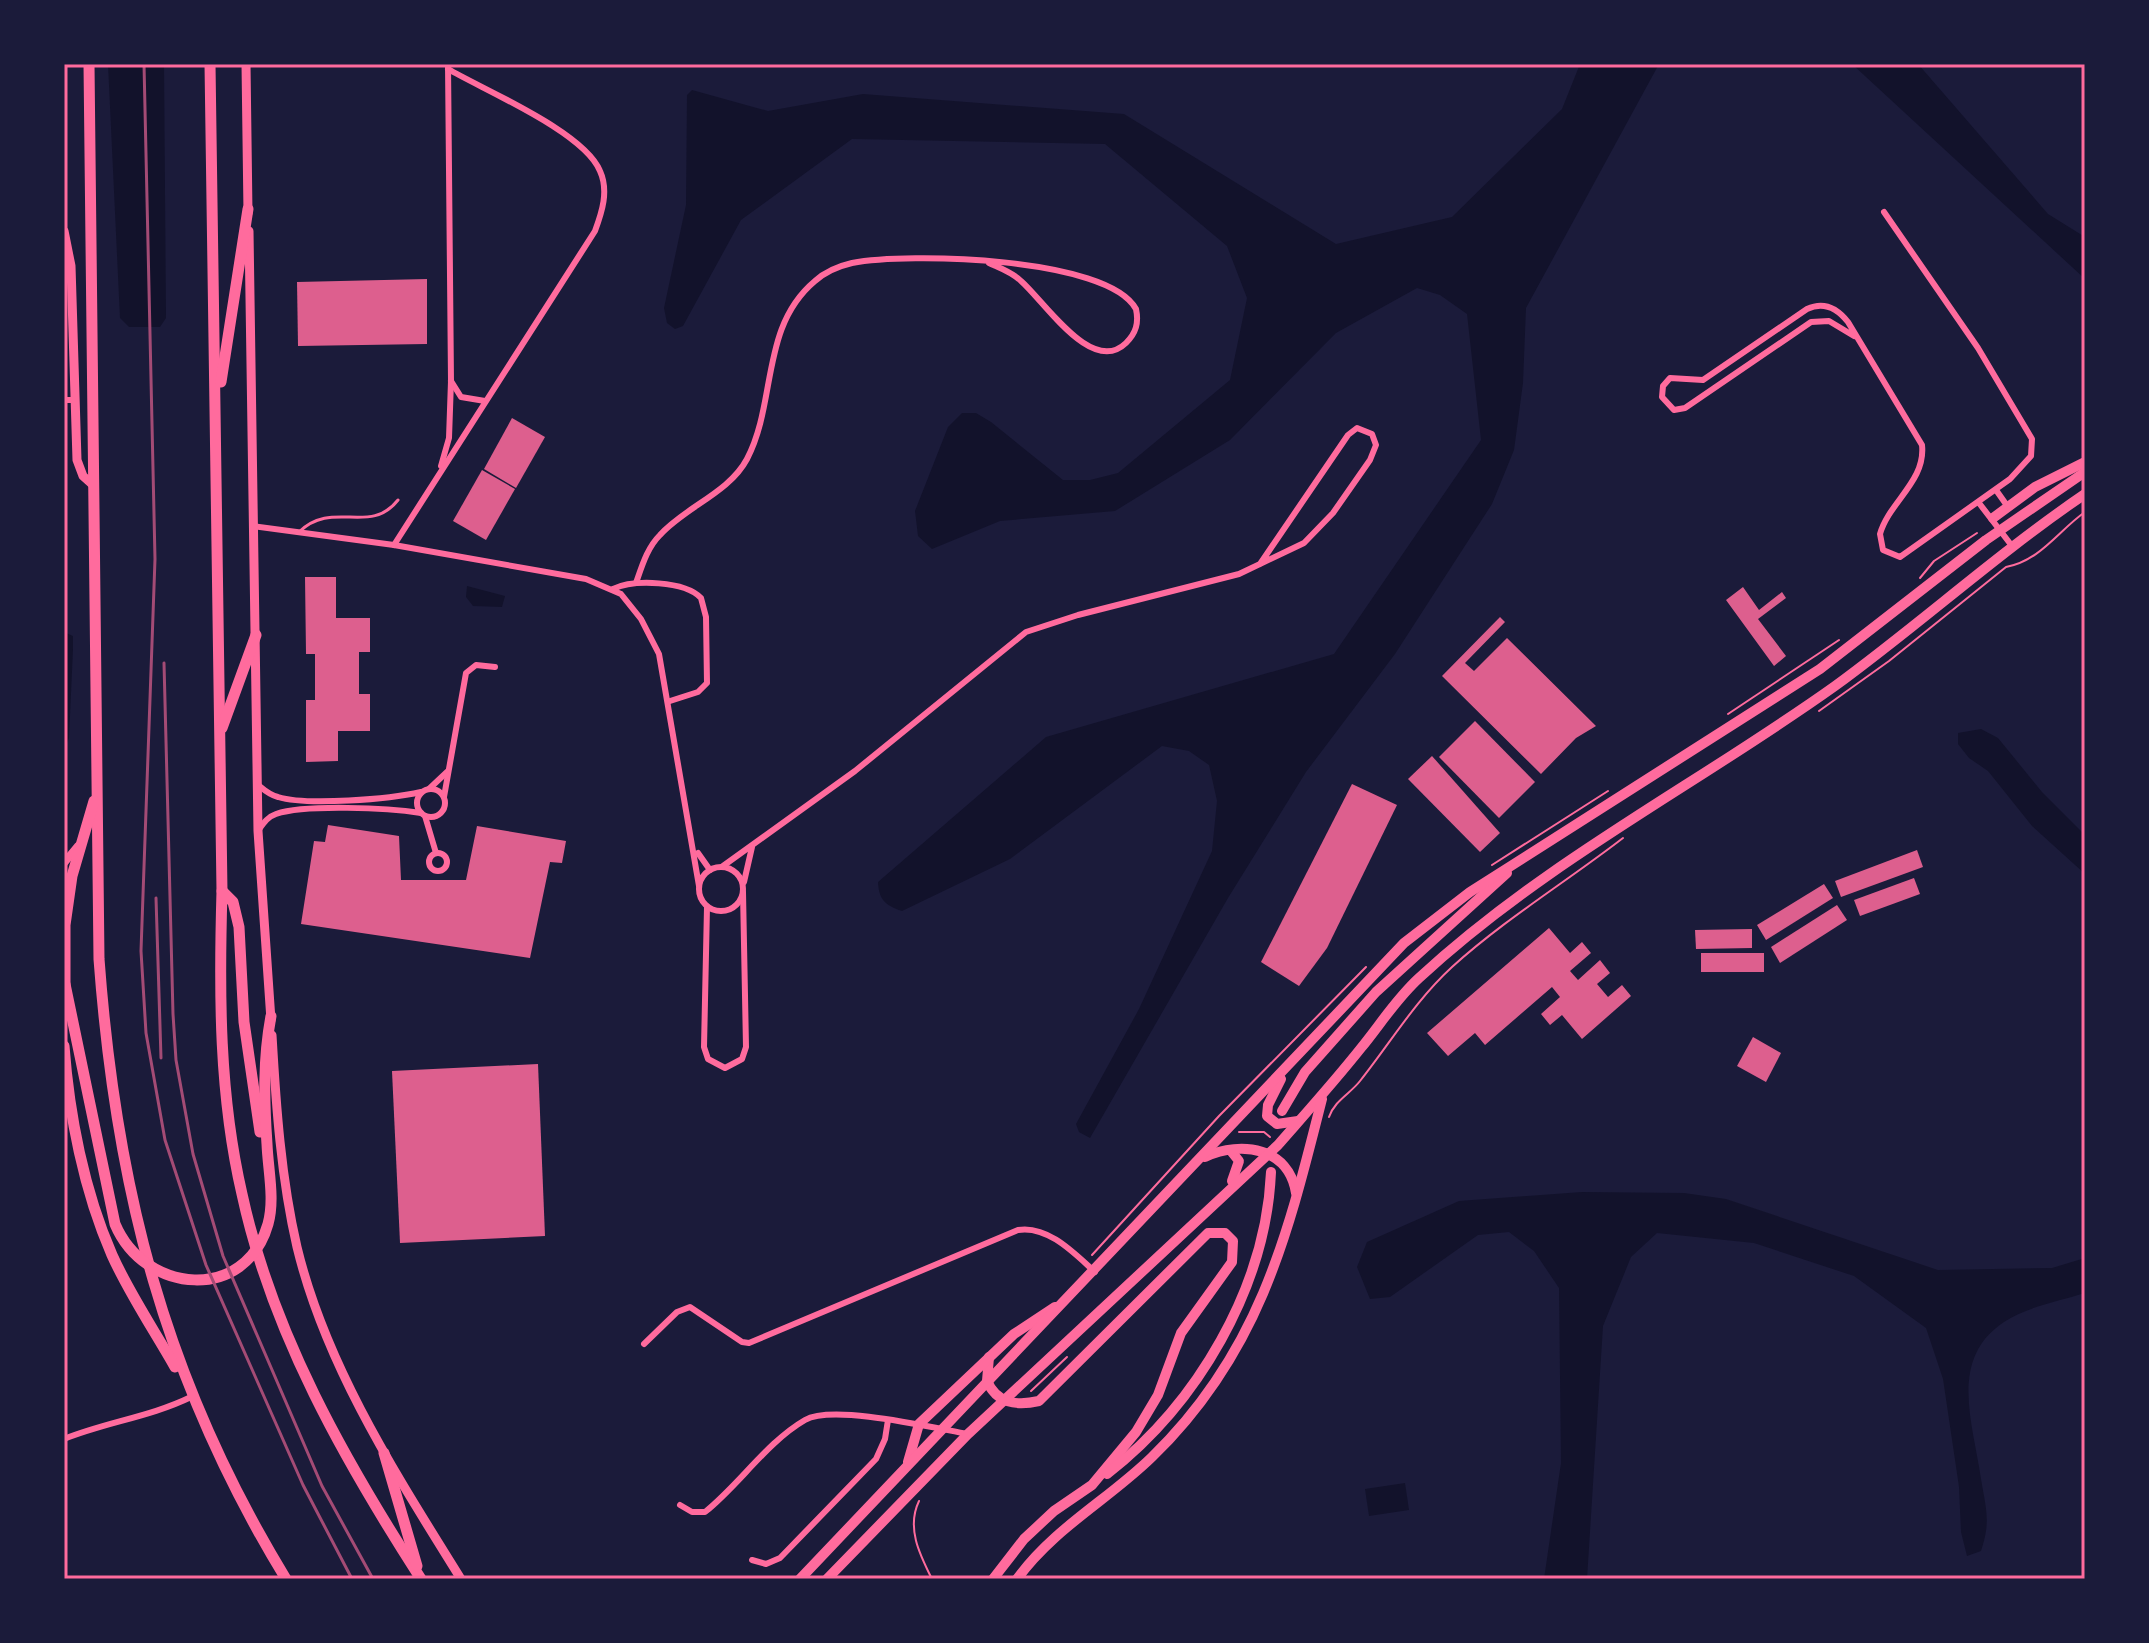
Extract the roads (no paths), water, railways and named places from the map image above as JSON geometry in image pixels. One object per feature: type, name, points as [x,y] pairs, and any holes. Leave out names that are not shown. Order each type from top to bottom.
[{"type":"highway","points":[[89,64],[99,959],[106,1056],[140,1236],[186,1384],[223,1466],[286,1579]]},
{"type":"highway","points":[[210,64],[222,891],[221,1042],[241,1194],[264,1275],[336,1438],[421,1579]]},
{"type":"highway","points":[[216,418],[248,209]]},
{"type":"highway","points":[[219,736],[256,635]]},
{"type":"highway","points":[[64,993],[68,900],[78,846],[97,793]]},
{"type":"highway","points":[[65,984],[111,1207],[123,1241],[142,1263],[174,1279],[196,1280],[232,1270],[250,1255],[268,1224],[272,1193],[246,1035],[239,927],[233,902],[222,891]]},
{"type":"highway","points":[[269,1174],[264,1090],[271,1016]]},
{"type":"highway","points":[[64,1046],[70,1101],[102,1229],[128,1285],[186,1384]]},
{"type":"highway","points":[[384,1453],[421,1579]]},
{"type":"main road","points":[[246,64],[258,831],[280,1140],[297,1248],[345,1375],[384,1453],[461,1579]]},
{"type":"main road","points":[[64,231],[71,266],[68,400],[79,468],[93,485]]},
{"type":"main road","points":[[1993,518],[2035,487],[2085,462]]},
{"type":"main road","points":[[800,1579],[1095,1272],[1404,943],[1470,892],[1820,669],[2001,530],[2085,472]]},
{"type":"main road","points":[[827,1579],[968,1434],[1010,1403],[1227,1190],[1274,1148],[1323,1096],[1415,982],[1515,897],[1618,825],[1832,688],[2012,546],[2085,494]]},
{"type":"main road","points":[[1282,1111],[1305,1072],[1376,992],[1523,858]]},
{"type":"main road","points":[[1290,1063],[1270,1099],[1267,1116],[1277,1124],[1301,1119]]},
{"type":"main road","points":[[1017,1579],[1046,1544],[1151,1459],[1214,1387],[1265,1294],[1297,1199],[1323,1096]]},
{"type":"main road","points":[[1274,1148],[1289,1170],[1297,1199]]},
{"type":"main road","points":[[1202,1159],[1229,1151],[1274,1148]]},
{"type":"main road","points":[[1227,1190],[1239,1161],[1235,1152],[1229,1151]]},
{"type":"main road","points":[[993,1579],[1024,1539],[1054,1511],[1092,1485],[1148,1439],[1171,1413],[1227,1327],[1255,1266],[1265,1235],[1271,1172]]},
{"type":"main road","points":[[987,1381],[1010,1403],[1039,1401],[1208,1233],[1220,1231],[1229,1236],[1234,1254],[1228,1270],[1181,1333],[1158,1395],[1136,1432],[1092,1485]]},
{"type":"main road","points":[[904,1470],[919,1424],[1014,1334],[1073,1295]]},
{"type":"main road","points":[[987,1381],[989,1357]]},
{"type":"street","points":[[438,477],[449,438],[451,381],[448,67]]},
{"type":"street","points":[[394,545],[595,231],[601,214],[604,185],[601,172],[580,144],[448,67]]},
{"type":"street","points":[[1854,336],[1829,321],[1811,322],[1685,408],[1674,410],[1662,397],[1663,386],[1670,378],[1703,380],[1816,305],[1836,310],[1845,318],[1922,445],[1923,456],[1918,472],[1883,524],[1880,542],[1883,550],[1892,556],[1907,555],[1996,490],[2031,456],[2032,439],[1978,348],[1884,212]]},
{"type":"street","points":[[636,583],[643,562],[661,533],[744,464],[759,423],[780,331],[796,301],[817,279],[834,269],[877,260],[989,263],[1049,267],[1120,289],[1136,309],[1136,331],[1121,348],[1111,352],[1089,348],[1019,279],[989,263]]},
{"type":"street","points":[[451,381],[461,397],[485,401]]},
{"type":"street","points":[[699,886],[710,870],[723,866],[752,847],[855,771],[1026,632],[1078,615],[1239,574],[1260,564],[1304,543],[1327,521],[1375,453],[1372,434],[1357,428],[1348,435],[1260,564]]},
{"type":"street","points":[[1996,490],[2008,507]]},
{"type":"street","points":[[1979,503],[2012,546]]},
{"type":"street","points":[[252,526],[394,545],[586,579],[613,589],[629,602],[659,654],[670,701],[699,886],[707,907],[704,1047],[708,1059],[725,1068],[742,1059],[746,1047],[743,888],[735,871],[723,866]]},
{"type":"street","points":[[613,589],[636,583],[689,590],[701,598],[707,683],[698,692],[670,701]]},
{"type":"street","points":[[433,833],[445,807],[447,772],[467,669],[476,665],[495,667]]},
{"type":"street","points":[[257,784],[267,793],[291,800],[388,798],[421,792],[447,772]]},
{"type":"street","points":[[430,788],[444,797]]},
{"type":"street","points":[[421,792],[417,800],[433,833],[436,853]]},
{"type":"street","points":[[258,831],[271,816],[292,811],[391,810],[439,815]]},
{"type":"street","points":[[694,842],[700,858],[710,870]]},
{"type":"street","points":[[64,863],[78,846]]},
{"type":"street","points":[[707,907],[720,912],[733,909],[743,888],[752,847]]},
{"type":"street","points":[[644,1344],[677,1312],[690,1307],[742,1342],[749,1343],[1018,1230],[1038,1231],[1095,1272]]},
{"type":"street","points":[[64,1439],[104,1424],[156,1414],[191,1397]]},
{"type":"street","points":[[680,1505],[692,1512],[705,1512],[793,1428],[813,1416],[832,1414],[888,1420],[968,1434]]},
{"type":"street","points":[[752,1560],[766,1564],[780,1558],[876,1459],[885,1439],[888,1420]]},
{"type":"lane","points":[[299,532],[310,522],[326,516],[378,516],[398,500]]},
{"type":"railway","points":[[144,64],[155,559],[141,951],[146,1033],[165,1140],[206,1265],[303,1485],[352,1579]]},
{"type":"railway","points":[[164,663],[173,1014],[176,1060],[193,1154],[223,1256],[322,1486],[373,1579]]},
{"type":"railway","points":[[156,898],[161,1058]]}]
